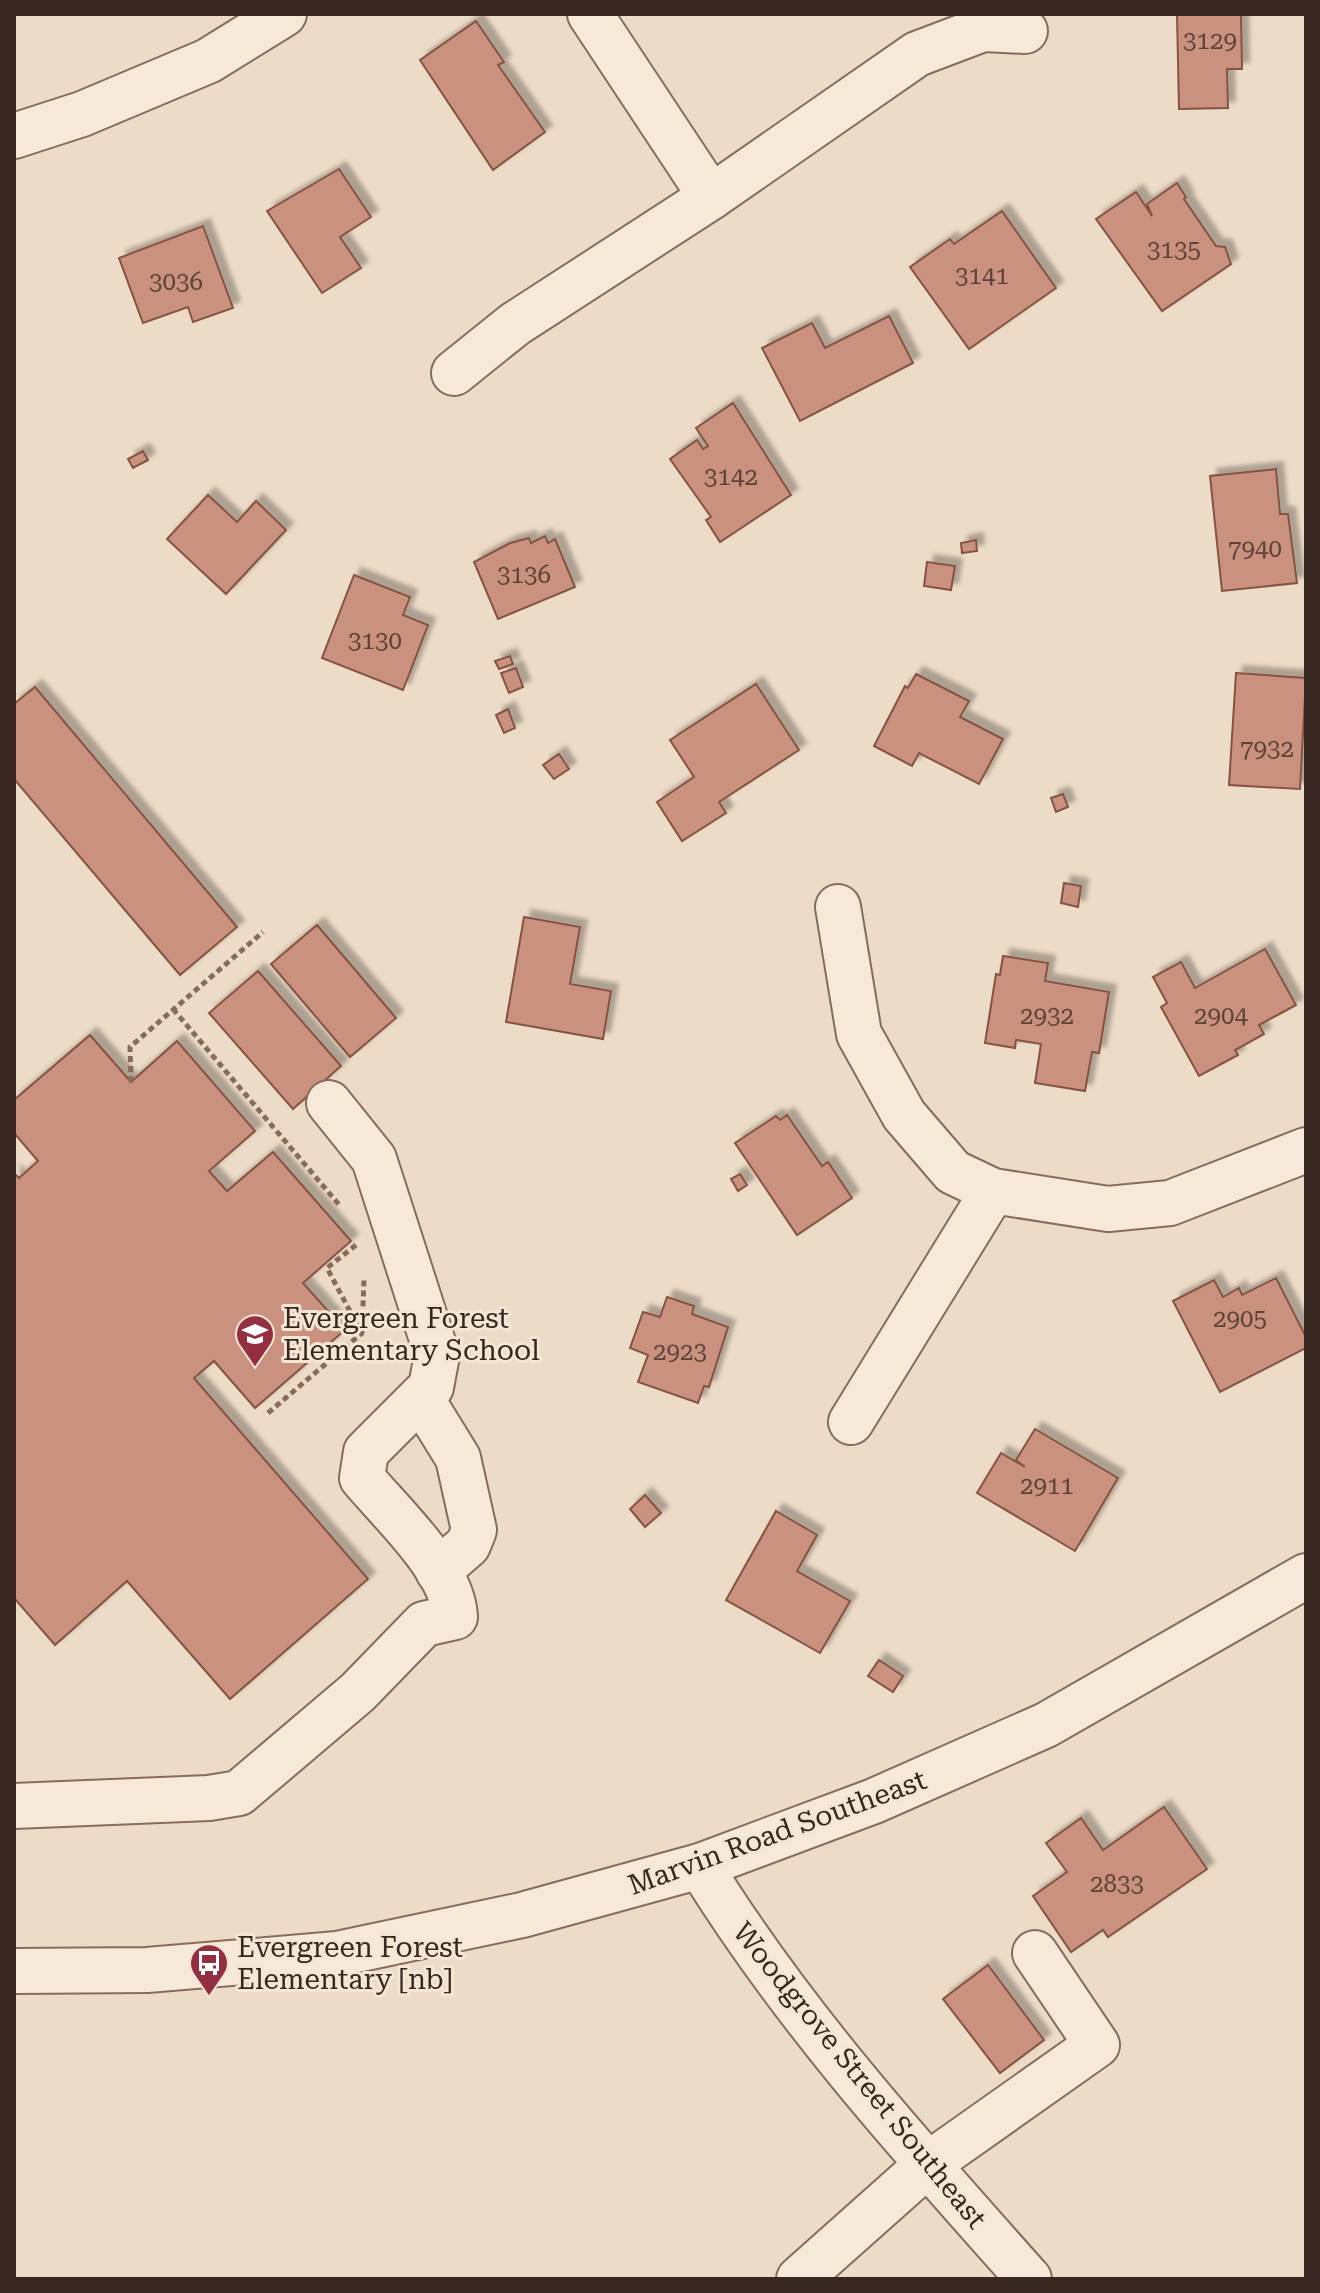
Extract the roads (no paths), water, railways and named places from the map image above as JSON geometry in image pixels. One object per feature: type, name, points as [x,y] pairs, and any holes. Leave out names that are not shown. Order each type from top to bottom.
[{"type":"street","points":[[14,136],[82,114],[208,61],[284,14]]},
{"type":"street","points":[[590,14],[711,197]]},
{"type":"street","points":[[454,373],[515,324],[711,197],[917,54],[983,29],[1025,31]]},
{"type":"street","points":[[838,907],[859,1034],[904,1115],[953,1172],[993,1191],[1108,1209],[1170,1203],[1306,1150]]},
{"type":"street","points":[[14,1806],[209,1798],[239,1793],[358,1692],[424,1624],[455,1617],[454,1596],[438,1571],[362,1478],[366,1452],[431,1387],[437,1355],[374,1159],[329,1103]]},
{"type":"street","points":[[851,1422],[993,1191]]},
{"type":"street","points":[[421,1398],[458,1458],[474,1530],[468,1545],[438,1571]]},
{"type":"street","name":"Marvin Road Southeast","points":[[14,1971],[147,1970],[337,1954],[522,1915],[700,1866],[874,1801],[1046,1725],[1306,1576]]},
{"type":"street","name":"Woodgrove Street Southeast","points":[[700,1866],[749,1945],[927,2165],[1029,2279]]},
{"type":"street","points":[[799,2279],[927,2165],[1097,2045],[1035,1953]]},
{"type":"place","name":"Evergreen Forest Elementary School","points":[[255,1368]]},
{"type":"place","name":"Evergreen Forest Elementary [nb]","points":[[209,1997]]}]
